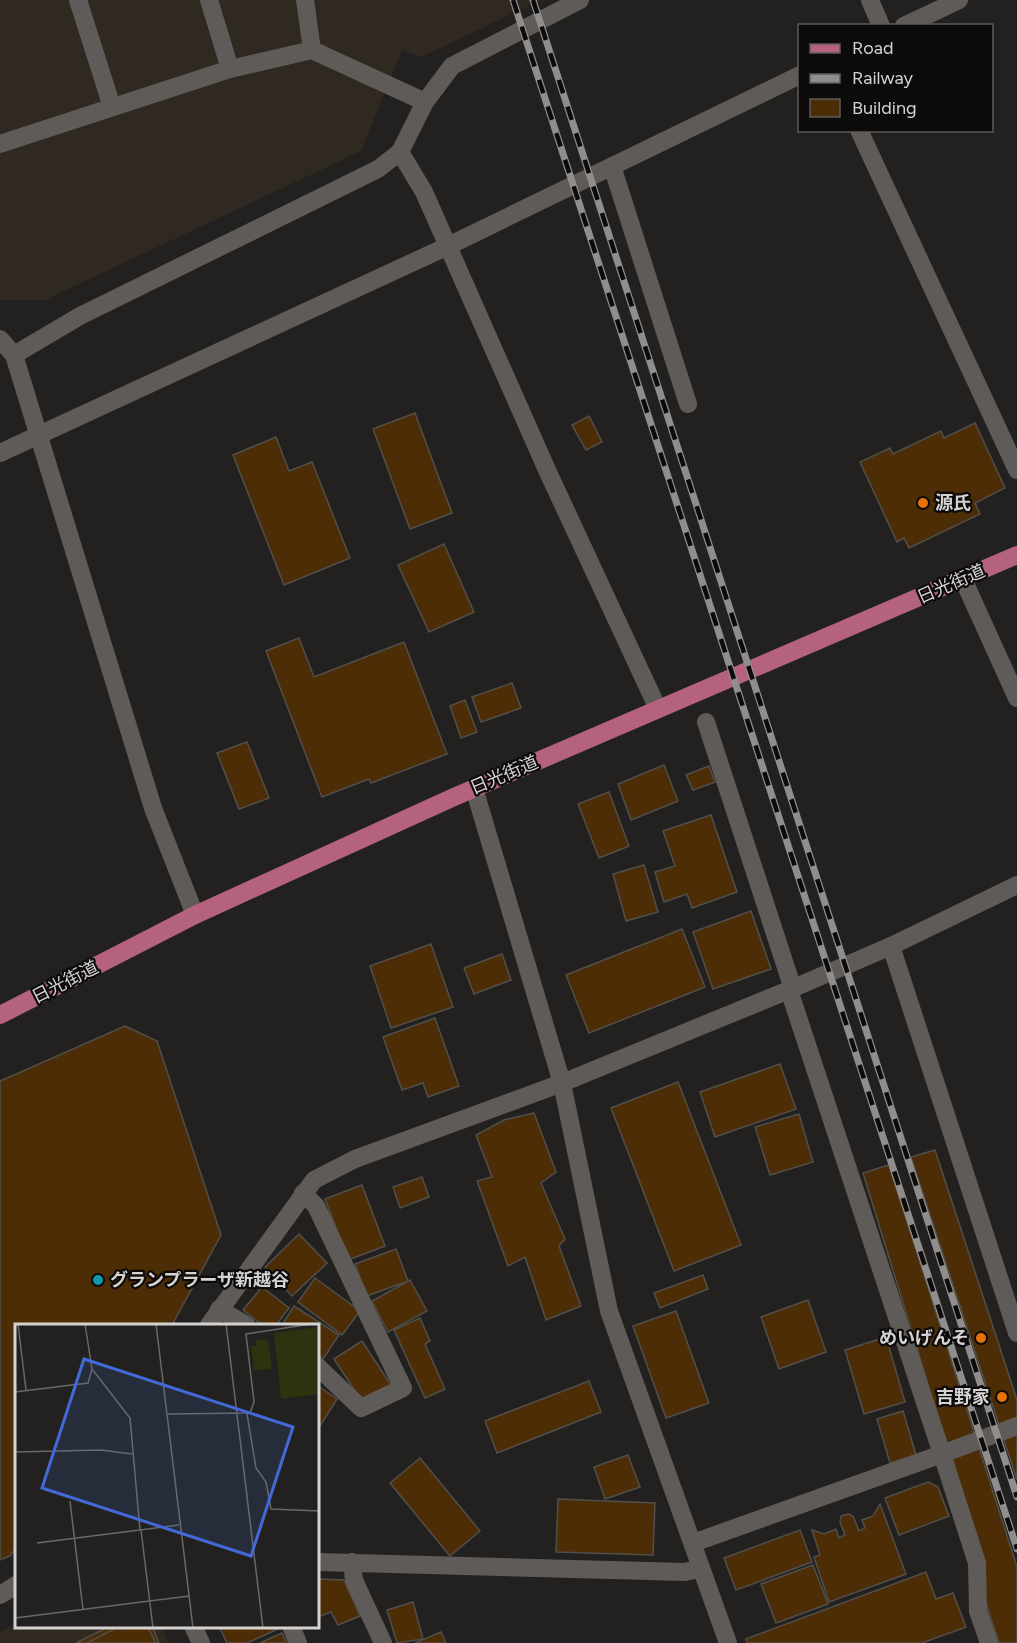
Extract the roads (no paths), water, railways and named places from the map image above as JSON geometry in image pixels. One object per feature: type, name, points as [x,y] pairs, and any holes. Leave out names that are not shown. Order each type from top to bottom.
[{"type":"main road","name":"日光街道","points":[[0,1015],[195,915],[474,788],[1017,555]]},
{"type":"street","points":[[78,0],[112,107]]},
{"type":"street","points":[[209,0],[230,69]]},
{"type":"street","points":[[304,0],[312,50]]},
{"type":"street","points":[[14,356],[80,316],[378,169],[400,152],[425,102],[452,66],[580,0]]},
{"type":"street","points":[[870,0],[880,24]]},
{"type":"street","points":[[908,24],[959,0]]},
{"type":"street","points":[[0,144],[230,69],[312,50],[425,102]]},
{"type":"street","points":[[0,453],[448,246],[798,76]]},
{"type":"street","points":[[860,132],[1017,470]]},
{"type":"street","points":[[400,152],[424,192],[658,710]]},
{"type":"street","points":[[612,166],[688,404]]},
{"type":"street","points":[[0,339],[14,356],[153,808],[195,915]]},
{"type":"street","points":[[963,579],[1017,699]]},
{"type":"street","points":[[706,722],[977,1563],[978,1611],[989,1643]]},
{"type":"street","points":[[474,788],[562,1083],[609,1311],[728,1643]]},
{"type":"street","points":[[210,1324],[314,1180],[355,1159],[562,1083],[791,990],[891,946],[1017,885]]},
{"type":"street","points":[[891,946],[1017,1333]]},
{"type":"street","points":[[303,1193],[316,1206],[403,1388],[361,1408],[320,1369]]},
{"type":"street","points":[[219,1309],[244,1324]]},
{"type":"street","points":[[693,1543],[1017,1426]]},
{"type":"street","points":[[320,1562],[685,1572],[701,1568]]},
{"type":"street","points":[[352,1562],[354,1580],[380,1642]]},
{"type":"street","points":[[0,1595],[15,1586]]},
{"type":"street","points":[[194,1628],[201,1643]]},
{"type":"street","points":[[292,1628],[298,1643]]},
{"type":"railway","points":[[513,0],[1017,1549]]},
{"type":"railway","points":[[533,0],[1017,1497]]},
{"type":"place","name":"源氏","points":[[923,503]]},
{"type":"place","name":"グランプラーザ新越谷","points":[[98,1280]]},
{"type":"place","name":"めいげんそ","points":[[981,1338]]},
{"type":"place","name":"吉野家","points":[[1002,1397]]}]
